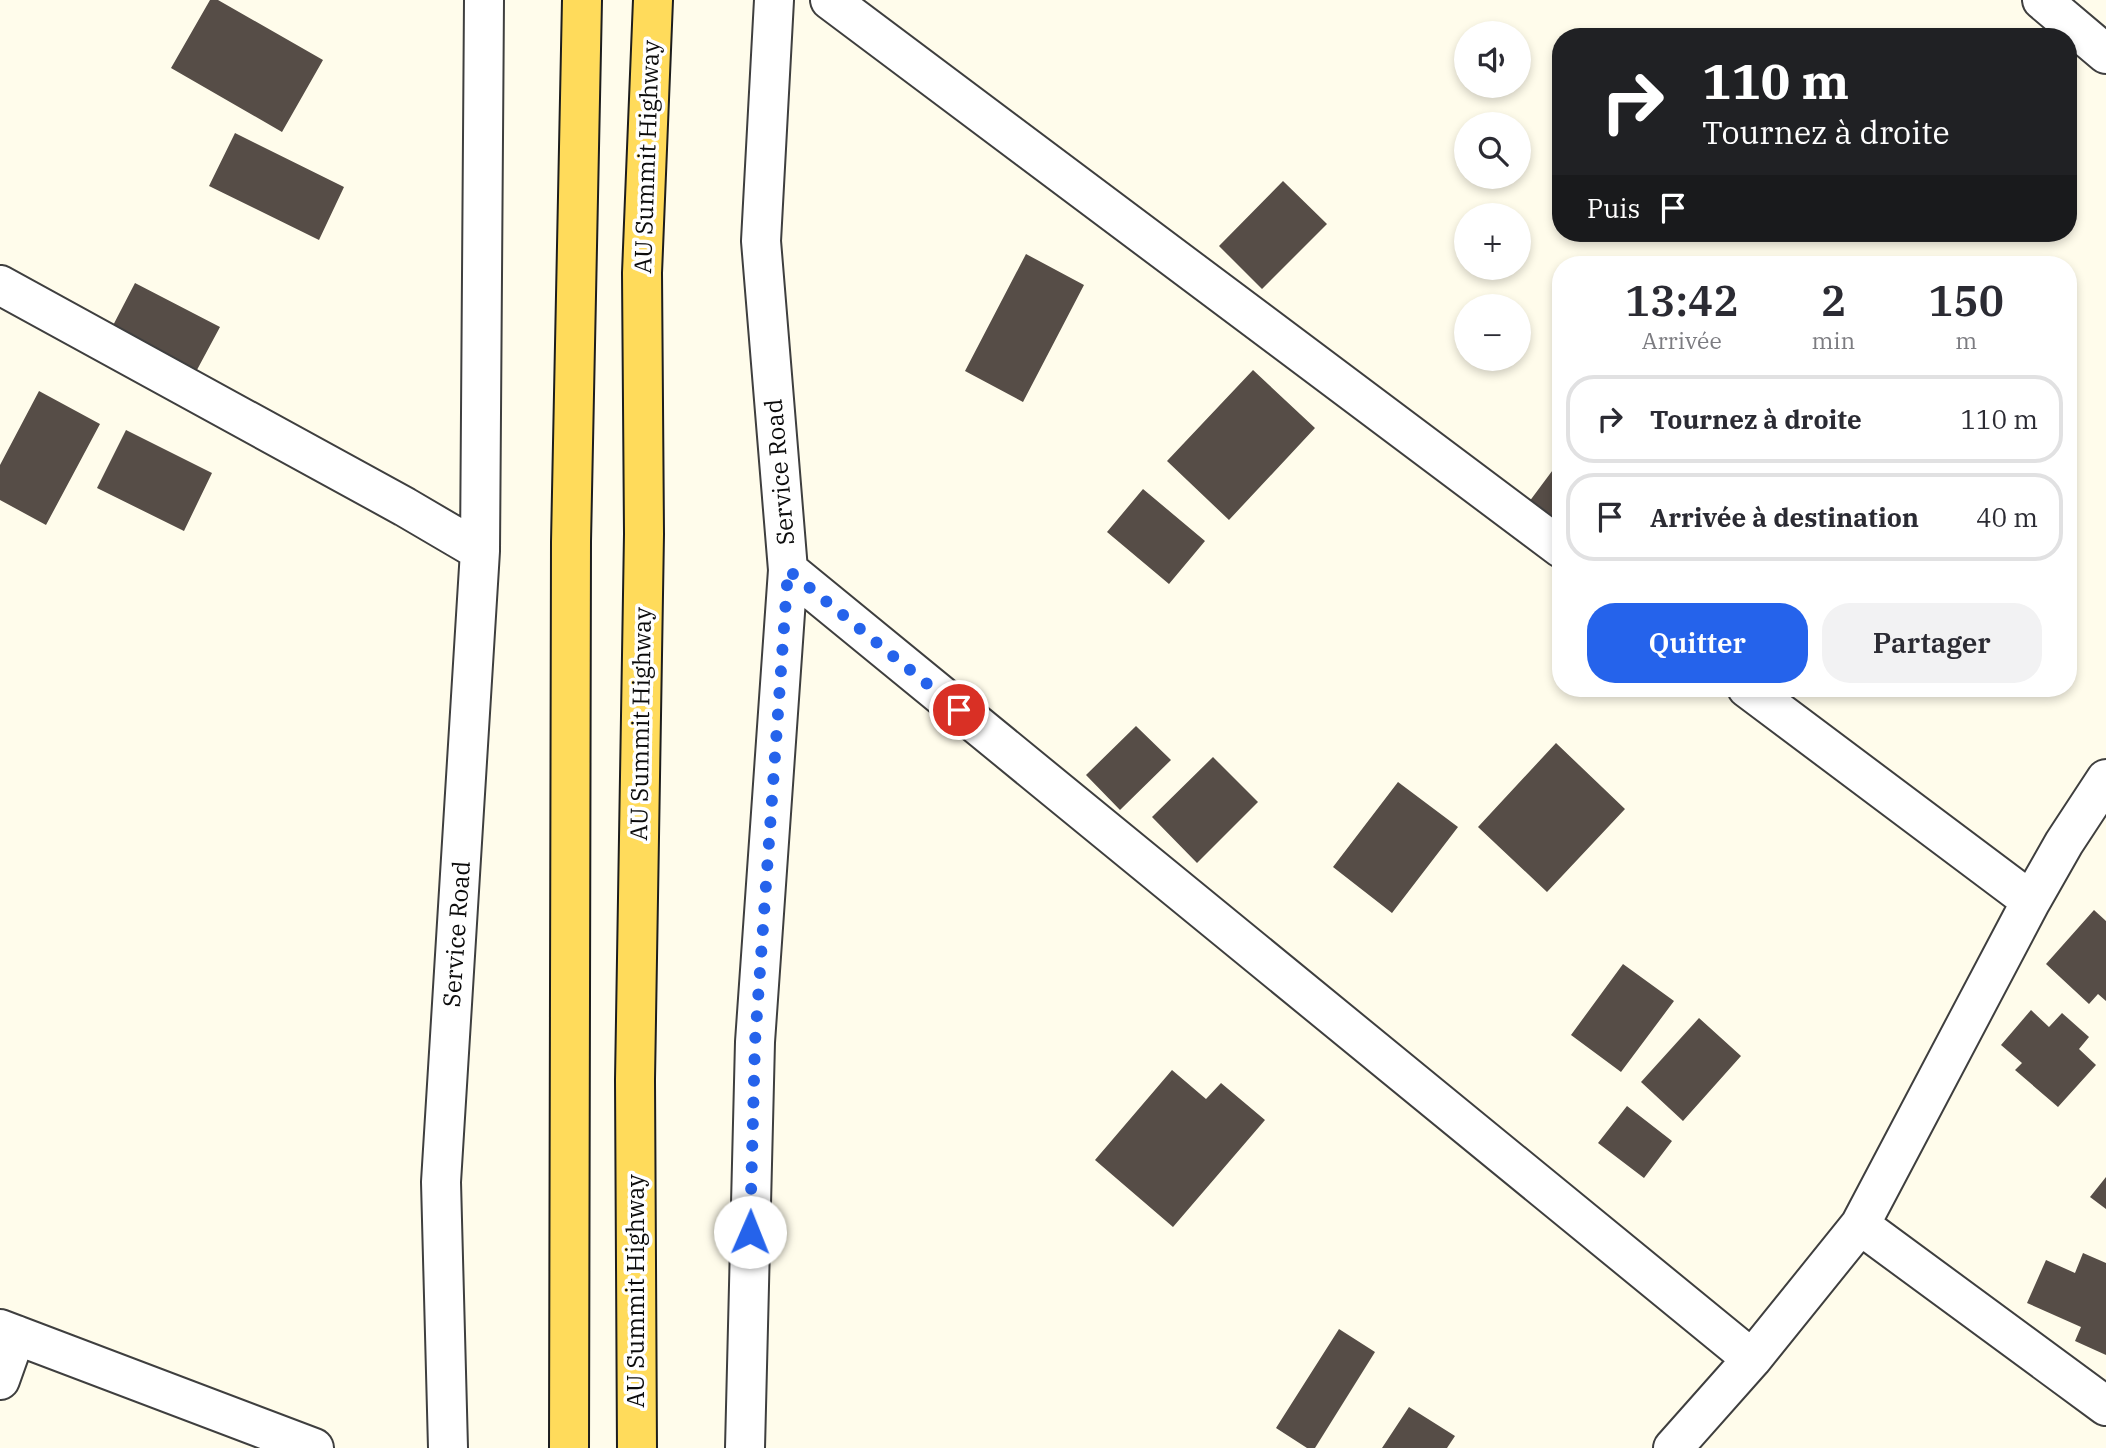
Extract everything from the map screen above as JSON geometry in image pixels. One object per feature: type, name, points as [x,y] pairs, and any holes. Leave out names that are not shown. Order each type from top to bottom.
[{"type":"main road","points":[[569,1448],[571,542],[582,0]]},
{"type":"main road","name":"AU Summit Highway","points":[[637,1448],[635,1080],[644,534],[642,273],[653,0]]},
{"type":"street","name":"Service Road","points":[[448,1448],[441,1182],[481,551],[484,0]]},
{"type":"street","name":"Service Road","points":[[745,1448],[755,1042],[788,570],[761,241],[774,0]]},
{"type":"street","points":[[830,0],[1552,541]]},
{"type":"street","points":[[2042,0],[2075,28]]},
{"type":"street","points":[[2077,30],[2106,54]]},
{"type":"street","points":[[0,285],[481,551]]},
{"type":"street","points":[[788,570],[1752,1359]]},
{"type":"street","points":[[1758,697],[2031,901]]},
{"type":"street","points":[[1673,1448],[1752,1359],[1860,1225],[2031,901],[2064,842],[2106,779]]},
{"type":"street","points":[[1860,1225],[2106,1406]]},
{"type":"street","points":[[0,1380],[8,1332],[314,1448]]},
{"type":"building","points":[[210,0],[218,0],[323,60],[282,132],[171,68]]},
{"type":"building","points":[[235,133],[344,187],[319,240],[209,186]]},
{"type":"building","points":[[1283,181],[1327,224],[1262,289],[1219,246]]},
{"type":"building","points":[[1026,254],[1084,285],[1023,402],[965,371]]},
{"type":"building","points":[[135,283],[220,327],[191,381],[107,337]]},
{"type":"building","points":[[1253,370],[1315,428],[1229,520],[1167,461]]},
{"type":"building","points":[[39,391],[100,424],[46,525],[0,500],[0,465]]},
{"type":"building","points":[[126,430],[212,473],[184,531],[97,488]]},
{"type":"building","points":[[1552,471],[1552,519],[1529,502]]},
{"type":"building","points":[[1143,489],[1205,541],[1169,584],[1107,532]]},
{"type":"building","points":[[1136,726],[1171,760],[1120,810],[1086,775]]},
{"type":"building","points":[[1556,743],[1625,809],[1547,892],[1478,827]]},
{"type":"building","points":[[1213,757],[1258,802],[1197,863],[1152,817]]},
{"type":"building","points":[[1398,782],[1458,827],[1392,913],[1333,867]]},
{"type":"building","points":[[2094,910],[2106,921],[2106,1001],[2098,994],[2089,1004],[2046,964]]},
{"type":"building","points":[[1623,964],[1674,1001],[1621,1072],[1571,1035]]},
{"type":"building","points":[[2031,1010],[2049,1027],[2062,1013],[2089,1037],[2079,1049],[2096,1065],[2058,1107],[2015,1070],[2022,1063],[2001,1045]]},
{"type":"building","points":[[1699,1018],[1741,1056],[1683,1121],[1641,1082]]},
{"type":"building","points":[[1172,1070],[1206,1099],[1221,1083],[1265,1120],[1173,1227],[1095,1160]]},
{"type":"building","points":[[1627,1106],[1672,1141],[1644,1178],[1598,1143]]},
{"type":"building","points":[[2106,1177],[2106,1209],[2090,1197]]},
{"type":"building","points":[[2083,1253],[2106,1263],[2106,1355],[2075,1341],[2081,1327],[2027,1303],[2046,1260],[2075,1273]]},
{"type":"building","points":[[1339,1329],[1375,1352],[1315,1448],[1307,1448],[1276,1428]]},
{"type":"building","points":[[1409,1407],[1455,1436],[1447,1448],[1382,1448]]},
{"type":"route","points":[[750,1232],[755,1042],[788,570],[959,710]]}]
